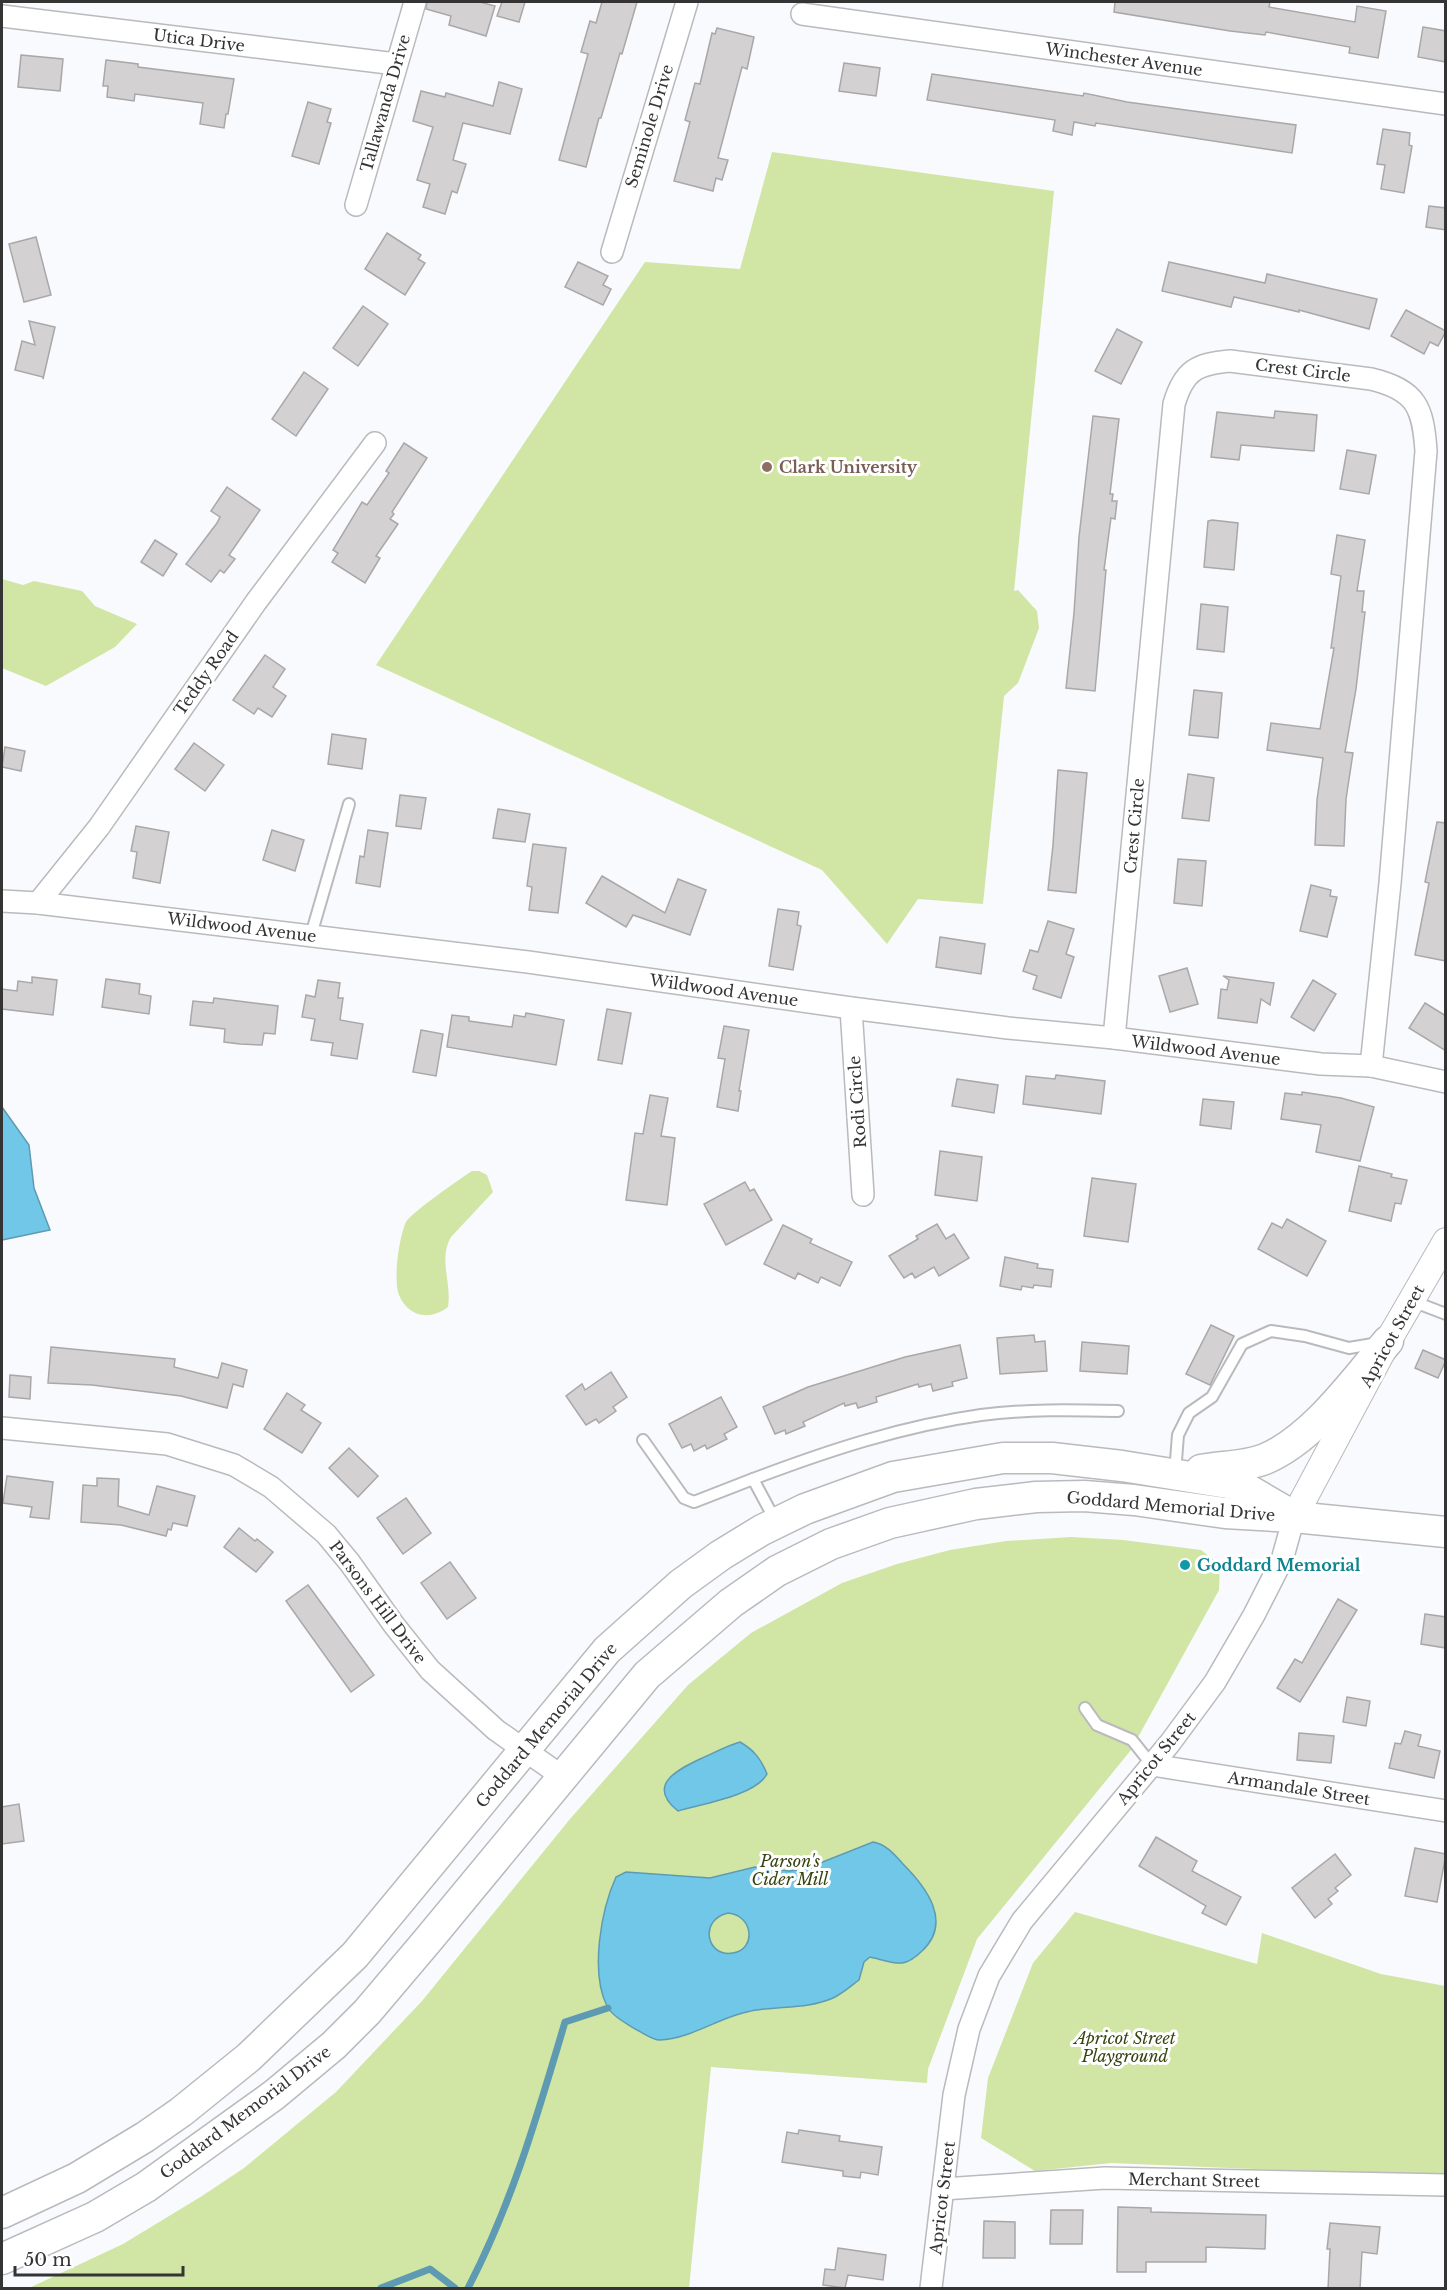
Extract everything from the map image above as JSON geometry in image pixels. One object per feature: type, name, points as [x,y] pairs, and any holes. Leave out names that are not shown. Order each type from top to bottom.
[{"type":"main road","points":[[1175,1474],[1247,1464],[1279,1452],[1321,1417],[1388,1341]]},
{"type":"main road","name":"Goddard Memorial Drive","points":[[2,2213],[78,2178],[145,2137],[181,2112],[249,2057],[355,1955],[607,1650],[681,1584],[721,1555],[777,1523],[805,1509],[893,1477],[1012,1457],[1052,1458],[1240,1485],[1294,1517]]},
{"type":"main road","name":"Goddard Memorial Drive","points":[[2,2259],[95,2217],[146,2187],[251,2112],[327,2052],[367,2012],[647,1676],[731,1603],[777,1571],[831,1544],[871,1530],[953,1508],[1014,1498],[1059,1496],[1134,1500],[1225,1513],[1294,1517],[1446,1532]]},
{"type":"street","name":"Tallawanda Drive","points":[[356,205],[415,2]]},
{"type":"street","name":"Seminole Drive","points":[[612,252],[687,2]]},
{"type":"street","name":"Winchester Avenue","points":[[802,14],[1446,104]]},
{"type":"street","name":"Utica Drive","points":[[2,16],[396,64]]},
{"type":"street","name":"Crest Circle","points":[[1114,1038],[1174,404],[1180,384],[1194,370],[1211,363],[1230,361],[1388,383],[1406,393],[1412,400],[1421,414],[1424,425],[1426,452],[1390,883],[1371,1066]]},
{"type":"street","name":"Teddy Road","points":[[38,903],[99,827],[256,602],[375,443]]},
{"type":"street","name":"Wildwood Avenue","points":[[2,901],[38,903],[528,962],[1008,1028],[1114,1038],[1321,1064],[1371,1066],[1446,1082]]},
{"type":"street","name":"Rodi Circle","points":[[851,1008],[863,1195]]},
{"type":"street","name":"Apricot Street","points":[[931,2289],[954,2095],[963,2050],[989,1976],[1022,1921],[1152,1766],[1201,1703],[1231,1656],[1282,1560],[1294,1517],[1388,1341],[1446,1241]]},
{"type":"street","name":"Parsons Hill Drive","points":[[2,1428],[167,1444],[234,1465],[271,1487],[326,1534],[430,1670],[496,1730],[563,1777]]},
{"type":"street","name":"Armandale Street","points":[[1152,1766],[1446,1811]]},
{"type":"street","name":"Merchant Street","points":[[943,2188],[1105,2178],[1446,2186]]},
{"type":"lane","points":[[310,935],[349,804]]},
{"type":"lane","points":[[1412,1301],[1446,1314]]},
{"type":"lane","points":[[1175,1474],[1178,1436],[1189,1413],[1212,1397],[1242,1344],[1271,1330],[1349,1348],[1388,1341]]},
{"type":"lane","points":[[643,1440],[684,1498],[694,1502],[812,1457],[903,1430],[982,1415],[1041,1410],[1118,1411]]},
{"type":"lane","points":[[753,1479],[777,1523]]},
{"type":"lane","points":[[1085,1708],[1097,1725],[1132,1740],[1152,1766]]},
{"type":"green space","name":"Clark University","points":[[772,152],[1054,191],[1014,591],[1018,590],[1037,611],[1039,628],[1018,683],[1004,696],[983,904],[918,899],[887,944],[822,870],[376,665],[645,262],[740,269]]},
{"type":"green space","points":[[2,579],[23,585],[34,581],[82,591],[95,606],[137,624],[115,647],[46,686],[2,668]]},
{"type":"green space","points":[[472,1171],[479,1171],[487,1175],[493,1192],[451,1237],[447,1246],[445,1263],[448,1307],[434,1314],[414,1312],[403,1302],[397,1288],[398,1259],[406,1222],[426,1204]]},
{"type":"green space","name":"Parson's Cider Mill","points":[[1071,1537],[1123,1540],[1201,1550],[1220,1565],[1219,1590],[1131,1750],[977,1939],[928,2069],[927,2083],[711,2067],[689,2288],[29,2288],[123,2244],[202,2196],[244,2168],[336,2092],[422,2001],[570,1819],[688,1685],[751,1633],[842,1583],[897,1564],[950,1550],[1006,1541]]},
{"type":"green space","name":"Apricot Street Playground","points":[[1075,1912],[1257,1964],[1262,1933],[1381,1974],[1445,1986],[1445,2177],[1111,2163],[1035,2171],[981,2138],[988,2078],[1033,1963]]},
{"type":"water","points":[[2,1107],[29,1145],[34,1188],[50,1230],[2,1240]]},
{"type":"water","points":[[740,1742],[756,1755],[762,1764],[767,1774],[761,1782],[740,1794],[678,1811],[669,1802],[665,1786],[674,1773]]},
{"type":"water","points":[[873,1842],[886,1847],[912,1873],[933,1905],[936,1917],[931,1940],[918,1955],[902,1963],[870,1957],[864,1962],[859,1980],[843,1992],[823,2002],[747,2012],[671,2039],[657,2040],[650,2037],[609,2010],[602,1992],[598,1959],[602,1923],[616,1877],[626,1872],[710,1878],[755,1867],[789,1871],[805,1869]],"holes":[[[728,1913],[736,1915],[747,1925],[749,1939],[741,1950],[724,1953],[712,1944],[710,1938],[712,1923]]]},
{"type":"building","points":[[427,2],[480,2],[495,6],[486,36],[449,25],[451,16],[426,9]]},
{"type":"building","points":[[502,2],[525,2],[519,22],[497,16]]},
{"type":"building","points":[[602,2],[637,2],[622,54],[620,53],[601,118],[599,118],[586,167],[559,160],[588,54],[581,52],[590,21],[596,23]]},
{"type":"building","points":[[1115,2],[1270,2],[1269,7],[1355,22],[1357,6],[1386,11],[1378,58],[1349,53],[1350,47],[1266,32],[1265,35],[1230,31],[1114,12]]},
{"type":"building","points":[[1423,27],[1446,31],[1446,62],[1418,57]]},
{"type":"building","points":[[717,28],[754,37],[747,69],[742,67],[718,158],[728,160],[722,180],[716,178],[713,191],[674,181],[690,122],[685,120],[695,83],[700,84],[712,33],[715,34]]},
{"type":"building","points":[[21,55],[63,59],[60,91],[18,87]]},
{"type":"building","points":[[106,60],[138,64],[138,67],[234,79],[224,128],[200,124],[203,103],[135,94],[134,101],[107,97],[108,86],[103,86]]},
{"type":"building","points":[[844,63],[880,68],[876,96],[839,91]]},
{"type":"building","points":[[932,74],[1083,96],[1084,93],[1127,102],[1296,125],[1292,153],[1096,123],[1095,126],[1074,122],[1072,135],[1053,131],[1055,120],[927,100]]},
{"type":"building","points":[[499,82],[522,89],[510,134],[463,123],[453,160],[466,164],[457,193],[452,191],[445,214],[423,207],[430,184],[417,180],[433,127],[413,121],[421,91],[445,97],[446,93],[493,106]]},
{"type":"building","points":[[308,102],[331,109],[327,122],[331,123],[319,164],[292,156]]},
{"type":"building","points":[[1383,129],[1410,133],[1409,145],[1412,146],[1404,193],[1381,189],[1385,165],[1377,164]]},
{"type":"building","points":[[1429,206],[1446,208],[1446,230],[1426,227]]},
{"type":"building","points":[[387,233],[421,255],[418,259],[425,263],[405,295],[365,269]]},
{"type":"building","points":[[36,237],[51,295],[24,302],[9,244]]},
{"type":"building","points":[[578,262],[608,276],[603,285],[611,289],[603,305],[565,287]]},
{"type":"building","points":[[1169,262],[1265,283],[1267,274],[1377,299],[1369,329],[1299,310],[1299,312],[1234,297],[1231,307],[1162,291]]},
{"type":"building","points":[[363,306],[388,324],[358,366],[333,348]]},
{"type":"building","points":[[1406,310],[1446,331],[1438,346],[1430,342],[1424,354],[1391,336]]},
{"type":"building","points":[[29,321],[55,327],[43,379],[43,377],[15,370],[22,341],[35,345]]},
{"type":"building","points":[[1117,329],[1142,342],[1121,384],[1095,371]]},
{"type":"building","points":[[304,372],[328,389],[296,436],[272,419]]},
{"type":"building","points":[[1275,411],[1317,415],[1314,451],[1241,445],[1239,460],[1211,457],[1217,412],[1274,418]]},
{"type":"building","points":[[1093,416],[1119,419],[1110,494],[1113,494],[1112,501],[1117,501],[1115,519],[1111,518],[1104,570],[1106,570],[1095,691],[1066,688],[1079,537]]},
{"type":"building","points":[[404,443],[427,458],[392,512],[394,514],[390,519],[398,524],[376,556],[380,558],[365,583],[332,562],[338,553],[333,550],[362,502],[367,505],[389,473],[386,471]]},
{"type":"building","points":[[1347,450],[1376,455],[1369,494],[1340,489]]},
{"type":"building","points":[[227,487],[260,510],[229,555],[235,559],[224,573],[220,570],[211,582],[186,564],[217,523],[220,517],[211,511]]},
{"type":"building","points":[[1208,521],[1238,523],[1234,570],[1204,567]]},
{"type":"building","points":[[1337,535],[1365,540],[1357,591],[1364,591],[1362,612],[1365,612],[1356,689],[1345,752],[1353,753],[1346,799],[1344,846],[1315,845],[1317,800],[1323,758],[1267,750],[1271,723],[1320,729],[1334,648],[1331,648],[1341,576],[1331,574]]},
{"type":"building","points":[[155,540],[177,554],[163,576],[141,562]]},
{"type":"building","points":[[1201,604],[1228,607],[1224,652],[1197,649]]},
{"type":"building","points":[[265,655],[285,669],[273,687],[286,696],[272,717],[258,708],[254,714],[233,700]]},
{"type":"building","points":[[1194,690],[1222,693],[1218,738],[1189,735]]},
{"type":"building","points":[[332,734],[366,739],[362,769],[328,764]]},
{"type":"building","points":[[194,743],[224,765],[205,791],[175,769]]},
{"type":"building","points":[[5,747],[25,751],[21,771],[2,767]]},
{"type":"building","points":[[1058,770],[1087,773],[1076,893],[1048,890]]},
{"type":"building","points":[[1188,774],[1214,778],[1209,821],[1182,818]]},
{"type":"building","points":[[400,795],[426,798],[421,829],[396,826]]},
{"type":"building","points":[[498,809],[530,814],[525,842],[493,838]]},
{"type":"building","points":[[1437,822],[1446,823],[1446,961],[1415,955],[1429,883],[1425,882]]},
{"type":"building","points":[[136,826],[169,832],[160,883],[133,878],[137,852],[131,851]]},
{"type":"building","points":[[272,830],[304,840],[295,871],[263,860]]},
{"type":"building","points":[[368,830],[388,833],[380,887],[356,883],[360,856],[364,857]]},
{"type":"building","points":[[533,844],[566,848],[558,913],[529,910],[532,887],[527,886]]},
{"type":"building","points":[[1178,859],[1206,861],[1202,906],[1174,903]]},
{"type":"building","points":[[602,876],[665,913],[678,879],[706,890],[690,935],[633,915],[626,927],[586,903]]},
{"type":"building","points":[[1311,885],[1331,890],[1330,896],[1337,897],[1327,937],[1300,931]]},
{"type":"building","points":[[778,909],[799,912],[797,925],[801,926],[793,970],[769,966]]},
{"type":"building","points":[[1048,921],[1074,929],[1066,954],[1074,957],[1061,998],[1033,989],[1037,976],[1023,971],[1030,950],[1038,952]]},
{"type":"building","points":[[940,937],[985,944],[981,974],[936,967]]},
{"type":"building","points":[[1187,968],[1198,1004],[1170,1012],[1159,976]]},
{"type":"building","points":[[1223,976],[1274,983],[1270,1005],[1261,999],[1257,1023],[1218,1018],[1221,989],[1227,990],[1229,980]]},
{"type":"building","points":[[32,977],[57,980],[53,1015],[2,1009],[2,989],[17,991],[18,981],[32,983]]},
{"type":"building","points":[[106,979],[140,984],[139,994],[151,996],[149,1014],[102,1007]]},
{"type":"building","points":[[318,980],[340,983],[338,998],[343,998],[340,1020],[363,1024],[357,1059],[331,1055],[333,1043],[311,1040],[315,1019],[302,1017],[306,995],[315,997]]},
{"type":"building","points":[[1313,980],[1336,994],[1314,1031],[1291,1017]]},
{"type":"building","points":[[214,998],[278,1006],[275,1034],[264,1033],[262,1045],[240,1044],[224,1042],[225,1029],[190,1025],[193,1001],[213,1003]]},
{"type":"building","points":[[1425,1003],[1446,1016],[1446,1051],[1409,1028]]},
{"type":"building","points":[[607,1009],[631,1013],[622,1064],[598,1060]]},
{"type":"building","points":[[526,1013],[564,1020],[556,1065],[447,1047],[452,1015],[469,1017],[469,1021],[512,1027],[514,1015],[525,1017]]},
{"type":"building","points":[[724,1026],[749,1030],[738,1111],[717,1107],[725,1059],[718,1058]]},
{"type":"building","points":[[421,1030],[443,1034],[436,1076],[413,1072]]},
{"type":"building","points":[[1056,1075],[1105,1081],[1101,1114],[1023,1104],[1026,1076],[1055,1079]]},
{"type":"building","points":[[957,1079],[998,1085],[994,1113],[952,1106]]},
{"type":"building","points":[[1302,1092],[1341,1098],[1374,1107],[1360,1161],[1316,1152],[1321,1125],[1281,1119],[1285,1093],[1302,1095]]},
{"type":"building","points":[[650,1095],[668,1098],[661,1136],[675,1138],[667,1205],[626,1200],[635,1133],[643,1134]]},
{"type":"building","points":[[1203,1099],[1234,1102],[1231,1129],[1200,1125]]},
{"type":"building","points":[[940,1151],[982,1157],[977,1201],[935,1195]]},
{"type":"building","points":[[1359,1166],[1407,1180],[1401,1204],[1395,1203],[1391,1221],[1349,1211]]},
{"type":"building","points":[[1092,1178],[1136,1184],[1128,1242],[1084,1236]]},
{"type":"building","points":[[745,1182],[750,1191],[754,1189],[772,1220],[726,1245],[704,1204]]},
{"type":"building","points":[[1287,1219],[1326,1241],[1307,1276],[1258,1249],[1272,1223],[1282,1228]]},
{"type":"building","points":[[937,1224],[946,1239],[954,1234],[969,1258],[939,1276],[934,1267],[915,1278],[912,1273],[904,1278],[889,1256],[918,1239],[916,1236]]},
{"type":"building","points":[[783,1225],[812,1239],[810,1243],[852,1262],[840,1286],[821,1277],[818,1283],[798,1273],[795,1279],[764,1264]]},
{"type":"building","points":[[1005,1257],[1038,1264],[1037,1268],[1053,1270],[1051,1287],[1022,1286],[1021,1290],[1000,1286]]},
{"type":"building","points":[[1211,1325],[1234,1336],[1210,1385],[1186,1374]]},
{"type":"building","points":[[1034,1335],[1035,1342],[1045,1341],[1047,1371],[1000,1374],[997,1338]]},
{"type":"building","points":[[1082,1342],[1129,1346],[1127,1374],[1080,1371]]},
{"type":"building","points":[[960,1345],[967,1378],[952,1382],[953,1386],[933,1391],[931,1384],[919,1387],[918,1384],[876,1397],[877,1402],[858,1408],[856,1403],[845,1406],[844,1403],[803,1422],[805,1426],[786,1434],[785,1430],[775,1434],[763,1407],[808,1387],[905,1357]]},
{"type":"building","points":[[51,1347],[175,1359],[174,1367],[218,1378],[222,1363],[247,1370],[243,1387],[233,1384],[227,1408],[181,1396],[92,1385],[48,1383]]},
{"type":"building","points":[[1423,1350],[1446,1360],[1438,1378],[1415,1368]]},
{"type":"building","points":[[611,1372],[627,1397],[613,1407],[616,1411],[599,1423],[596,1419],[586,1425],[566,1396],[582,1384],[585,1390]]},
{"type":"building","points":[[10,1375],[31,1377],[30,1399],[9,1397]]},
{"type":"building","points":[[287,1393],[305,1405],[301,1410],[321,1423],[302,1453],[264,1429]]},
{"type":"building","points":[[721,1397],[737,1427],[724,1434],[727,1439],[707,1449],[705,1445],[694,1451],[691,1444],[682,1448],[669,1424]]},
{"type":"building","points":[[349,1448],[378,1476],[358,1497],[329,1468]]},
{"type":"building","points":[[7,1476],[53,1482],[49,1519],[30,1517],[32,1507],[3,1503]]},
{"type":"building","points":[[97,1478],[119,1479],[118,1506],[149,1515],[157,1486],[195,1496],[187,1526],[173,1523],[166,1536],[121,1525],[81,1522],[83,1485],[97,1486]]},
{"type":"building","points":[[406,1498],[431,1533],[403,1554],[377,1518]]},
{"type":"building","points":[[239,1528],[273,1552],[256,1572],[224,1547]]},
{"type":"building","points":[[450,1562],[476,1598],[447,1619],[421,1583]]},
{"type":"building","points":[[308,1585],[374,1675],[351,1692],[286,1601]]},
{"type":"building","points":[[1338,1599],[1357,1610],[1300,1702],[1277,1688],[1295,1659],[1302,1663]]},
{"type":"building","points":[[1425,1614],[1446,1617],[1446,1648],[1421,1644]]},
{"type":"building","points":[[1347,1697],[1370,1701],[1366,1726],[1343,1722]]},
{"type":"building","points":[[1405,1731],[1421,1735],[1418,1746],[1440,1751],[1434,1778],[1389,1768],[1395,1743],[1401,1744]]},
{"type":"building","points":[[1299,1733],[1334,1736],[1331,1763],[1297,1760]]},
{"type":"building","points":[[19,1804],[24,1841],[2,1844],[2,1807]]},
{"type":"building","points":[[1156,1837],[1197,1861],[1192,1871],[1241,1897],[1226,1925],[1202,1913],[1206,1906],[1139,1866]]},
{"type":"building","points":[[1415,1848],[1446,1854],[1437,1902],[1405,1896]]},
{"type":"building","points":[[1335,1854],[1351,1875],[1335,1888],[1338,1891],[1328,1899],[1332,1904],[1315,1918],[1292,1888]]},
{"type":"building","points":[[799,2130],[840,2136],[839,2141],[882,2147],[878,2175],[861,2172],[860,2178],[843,2176],[843,2171],[782,2162],[787,2132],[798,2134]]},
{"type":"building","points":[[1118,2207],[1151,2208],[1151,2212],[1266,2215],[1265,2249],[1206,2247],[1206,2262],[1146,2262],[1146,2272],[1117,2272]]},
{"type":"building","points":[[1051,2210],[1083,2210],[1082,2244],[1050,2244]]},
{"type":"building","points":[[984,2221],[1015,2222],[1015,2258],[983,2258]]},
{"type":"building","points":[[1330,2223],[1380,2227],[1377,2254],[1362,2252],[1360,2289],[1328,2289],[1330,2249],[1327,2249]]},
{"type":"building","points":[[838,2248],[886,2255],[883,2280],[848,2275],[845,2288],[823,2285],[825,2269],[835,2270]]},
{"type":"waterway","points":[[468,2288],[511,2191],[565,2022],[608,2008]]},
{"type":"waterway","points":[[381,2288],[430,2269],[455,2288]]},
{"type":"place","name":"Clark University","points":[[767,467]]},
{"type":"place","name":"Goddard Memorial","points":[[1185,1565]]}]
